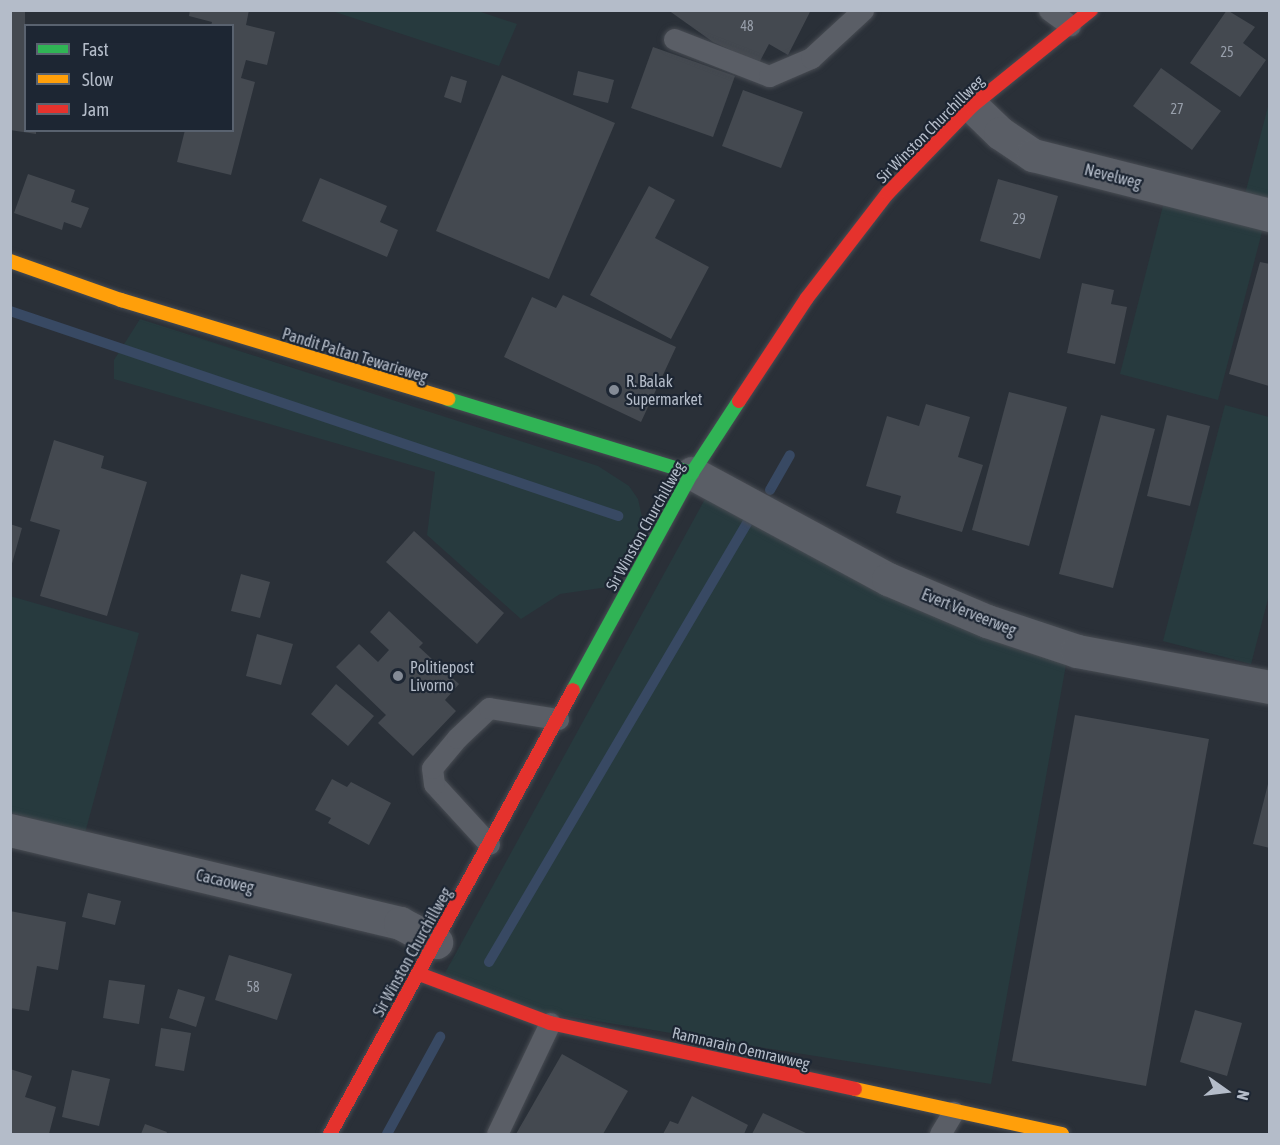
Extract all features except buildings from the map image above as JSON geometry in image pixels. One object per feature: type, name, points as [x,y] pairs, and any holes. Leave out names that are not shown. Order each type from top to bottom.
[{"type":"street","name":"Sir Winston Churchillweg","points":[[330,1134],[692,473],[820,281],[888,193],[972,106],[1091,10]]},
{"type":"street","name":"Nevelweg","points":[[972,106],[1000,133],[1033,155],[1269,215]]},
{"type":"street","name":"Pandit Paltan Tewarieweg","points":[[10,261],[133,304],[646,462],[692,473]]},
{"type":"street","name":"Evert Verveerweg","points":[[692,473],[888,579],[987,621],[1077,651],[1269,687]]},
{"type":"street","name":"Cacaoweg","points":[[10,830],[400,923],[436,942]]},
{"type":"street","name":"Ramnarain Oemrawweg","points":[[419,974],[550,1023],[1062,1134]]},
{"type":"lane","points":[[674,39],[769,76],[811,58],[863,10]]},
{"type":"lane","points":[[1048,10],[1070,25]]},
{"type":"lane","points":[[489,844],[434,784],[432,768],[457,738],[489,708],[558,719]]},
{"type":"lane","points":[[497,1134],[550,1023]]},
{"type":"lane","points":[[940,1134],[953,1112]]},
{"type":"green space","points":[[332,11],[478,11],[517,24],[499,66]]},
{"type":"green space","points":[[1269,103],[1269,205],[1244,198]]},
{"type":"green space","points":[[1164,202],[1263,228],[1218,400],[1120,374]]},
{"type":"green space","points":[[140,319],[598,466],[629,486],[638,499],[643,521],[608,587],[560,594],[521,619],[427,535],[435,472],[114,379],[114,360]]},
{"type":"green space","points":[[1225,405],[1269,417],[1269,595],[1251,664],[1163,641]]},
{"type":"green space","points":[[710,490],[1067,659],[991,1084],[527,1010],[445,973]]},
{"type":"green space","points":[[10,596],[139,633],[85,833],[11,813]]},
{"type":"waterway","points":[[10,311],[618,516]]},
{"type":"waterway","points":[[770,490],[790,455]]},
{"type":"waterway","points":[[489,962],[753,513]]},
{"type":"waterway","points":[[387,1134],[440,1037]]},
{"type":"traffic: fast","points":[[448,399],[692,473]]},
{"type":"traffic: fast","points":[[573,690],[692,473],[739,401]]},
{"type":"traffic: slow","points":[[10,261],[121,300],[448,399]]},
{"type":"traffic: slow","points":[[855,1089],[1062,1134]]},
{"type":"traffic: jam","points":[[739,401],[807,298],[888,193],[972,106],[1091,10]]},
{"type":"traffic: jam","points":[[330,1134],[573,690]]},
{"type":"traffic: jam","points":[[419,974],[550,1023],[855,1089]]},
{"type":"place","name":"R. Balak Supermarket","points":[[614,390]]},
{"type":"place","name":"Politiepost Livorno","points":[[398,676]]}]
